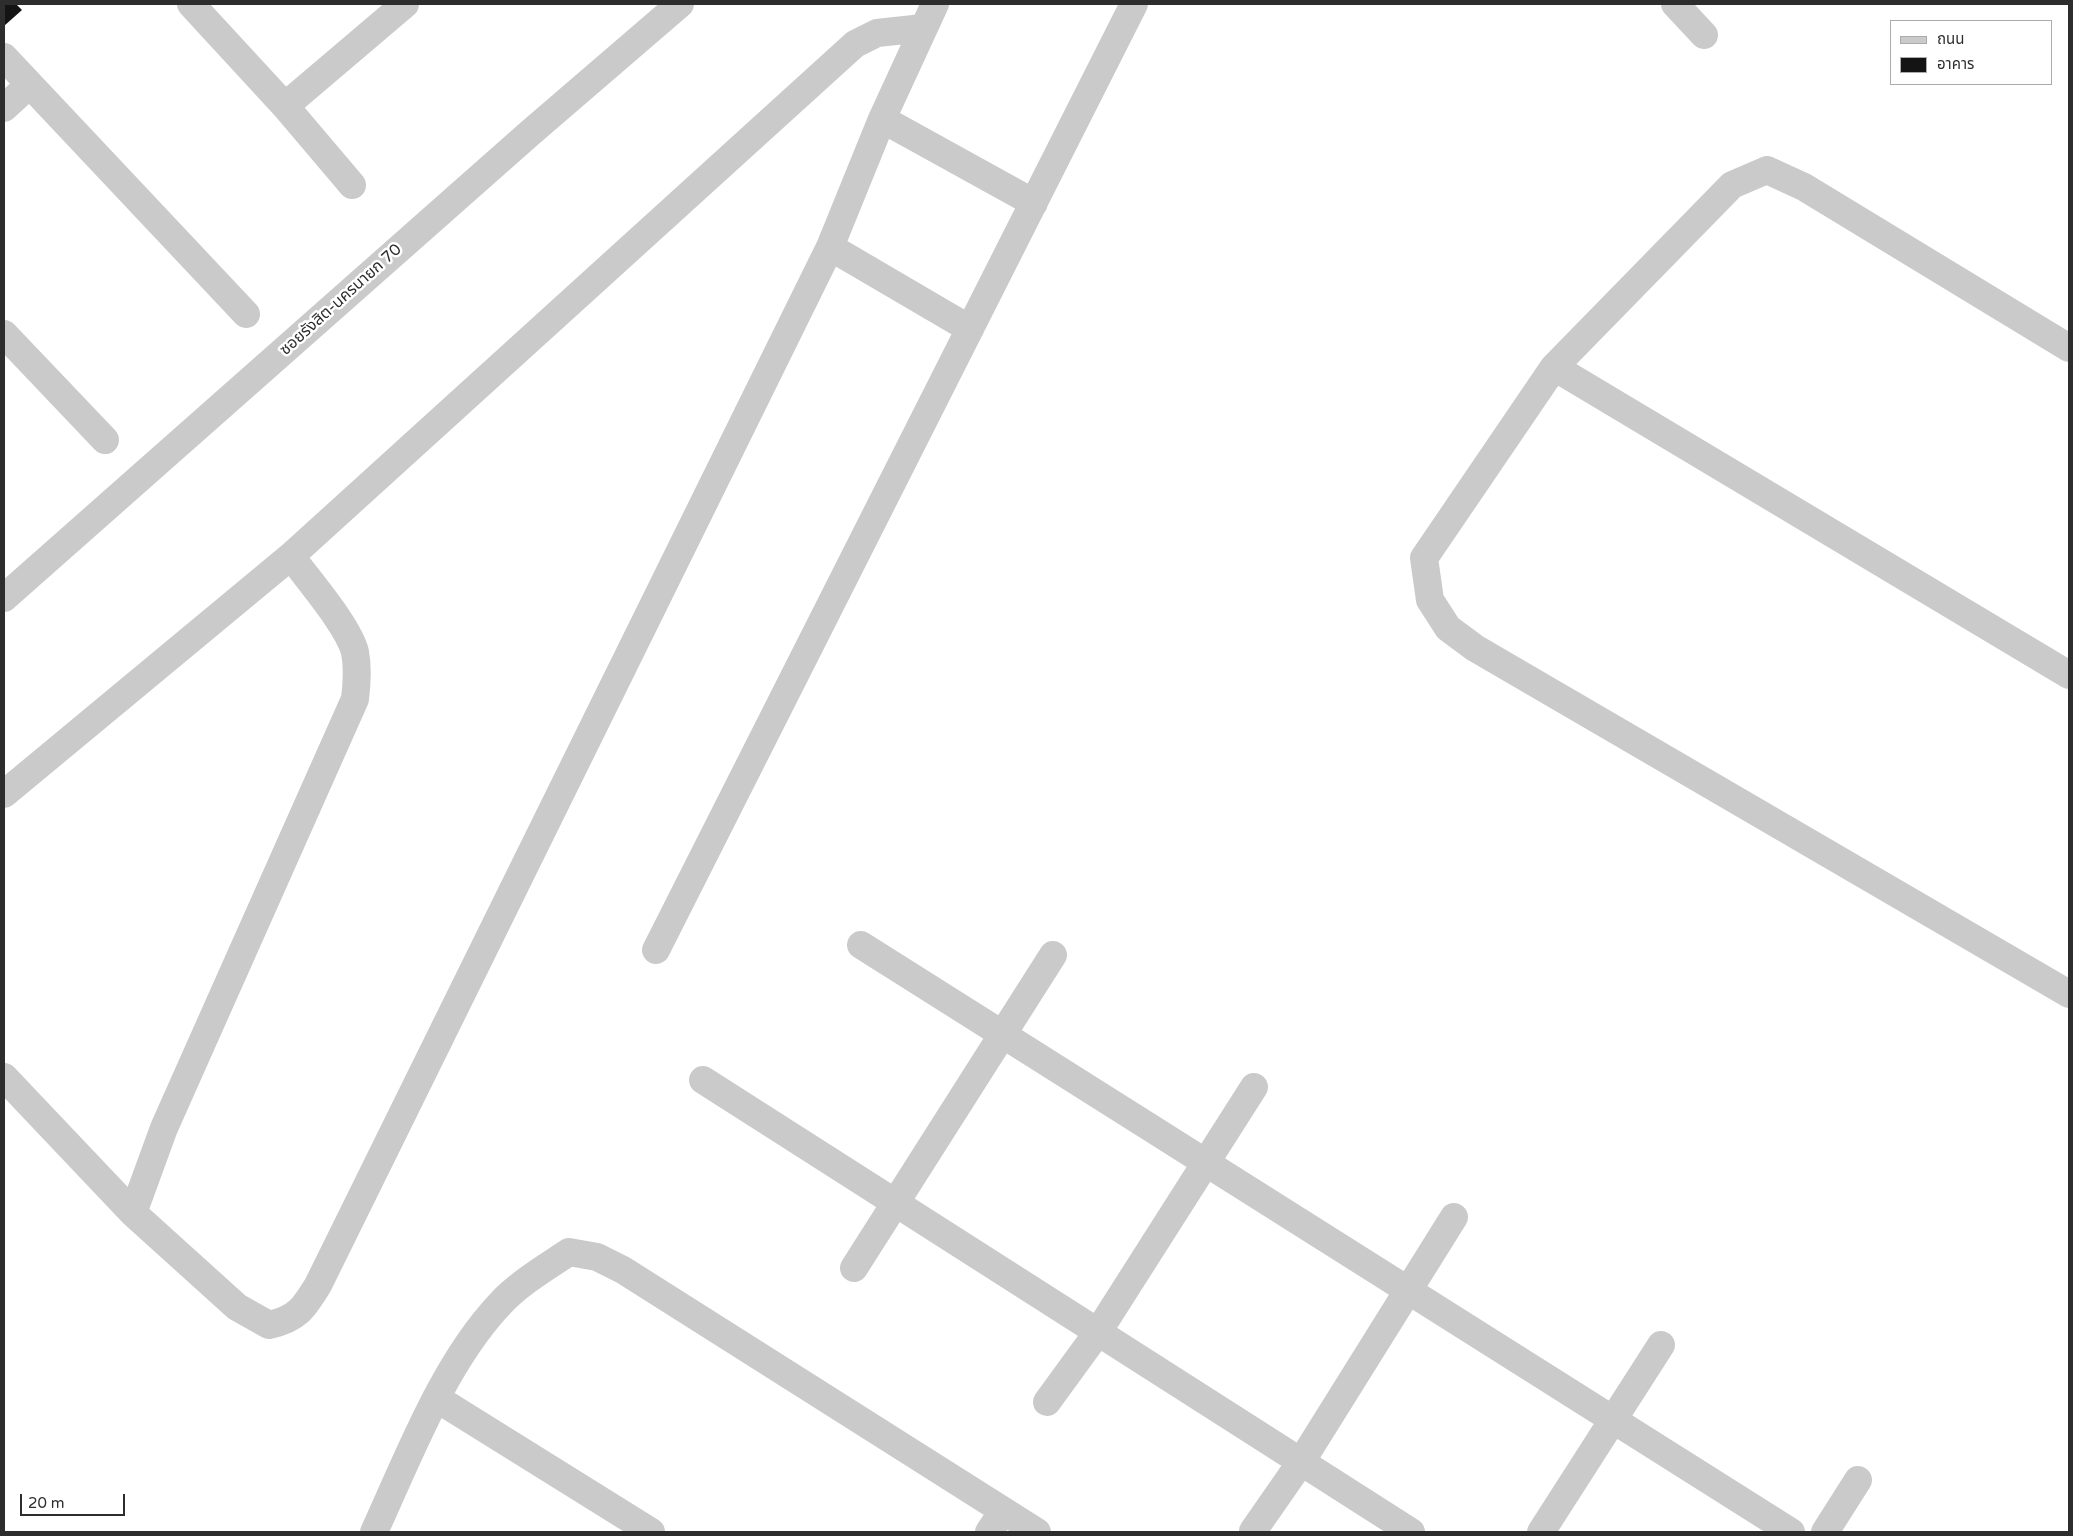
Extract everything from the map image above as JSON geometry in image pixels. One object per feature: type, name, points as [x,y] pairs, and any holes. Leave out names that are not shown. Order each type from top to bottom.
[{"type":"street","points":[[191,4],[285,106],[352,185]]},
{"type":"street","points":[[285,106],[405,4]]},
{"type":"street","name":"ซอยรังสิต-นครนายก 70","points":[[4,598],[530,133],[680,4]]},
{"type":"street","points":[[4,1077],[133,1213],[237,1307],[269,1325],[288,1321],[307,1303],[830,247],[882,119],[922,28],[935,4]]},
{"type":"street","points":[[656,950],[1134,4]]},
{"type":"street","points":[[1676,4],[1704,35]]},
{"type":"street","points":[[4,794],[291,556],[855,44],[877,33],[897,29],[922,28]]},
{"type":"street","points":[[4,58],[246,314]]},
{"type":"street","points":[[4,108],[28,85]]},
{"type":"street","points":[[882,119],[1034,204]]},
{"type":"street","points":[[2069,348],[1804,187],[1768,170],[1732,185],[1554,367],[1424,558],[1430,600],[1448,628],[1475,648],[2069,994]]},
{"type":"street","points":[[830,247],[970,329]]},
{"type":"street","points":[[4,334],[105,440]]},
{"type":"street","points":[[1554,367],[2069,676]]},
{"type":"street","points":[[133,1213],[164,1128],[355,699],[358,673],[354,651],[346,631],[291,556]]},
{"type":"street","points":[[862,945],[1791,1532]]},
{"type":"street","points":[[854,1268],[1052,955]]},
{"type":"street","points":[[703,1080],[1412,1532]]},
{"type":"street","points":[[1047,1402],[1098,1332],[1254,1086]]},
{"type":"street","points":[[1253,1531],[1301,1462],[1454,1217]]},
{"type":"street","points":[[374,1532],[436,1398],[473,1336],[500,1304],[568,1252],[597,1257],[623,1270],[996,1522],[1037,1532]]},
{"type":"street","points":[[1541,1532],[1661,1345]]},
{"type":"street","points":[[436,1398],[651,1532]]},
{"type":"street","points":[[1825,1532],[1858,1480]]},
{"type":"building","points":[[4,4],[16,4],[22,10],[4,26]]}]
